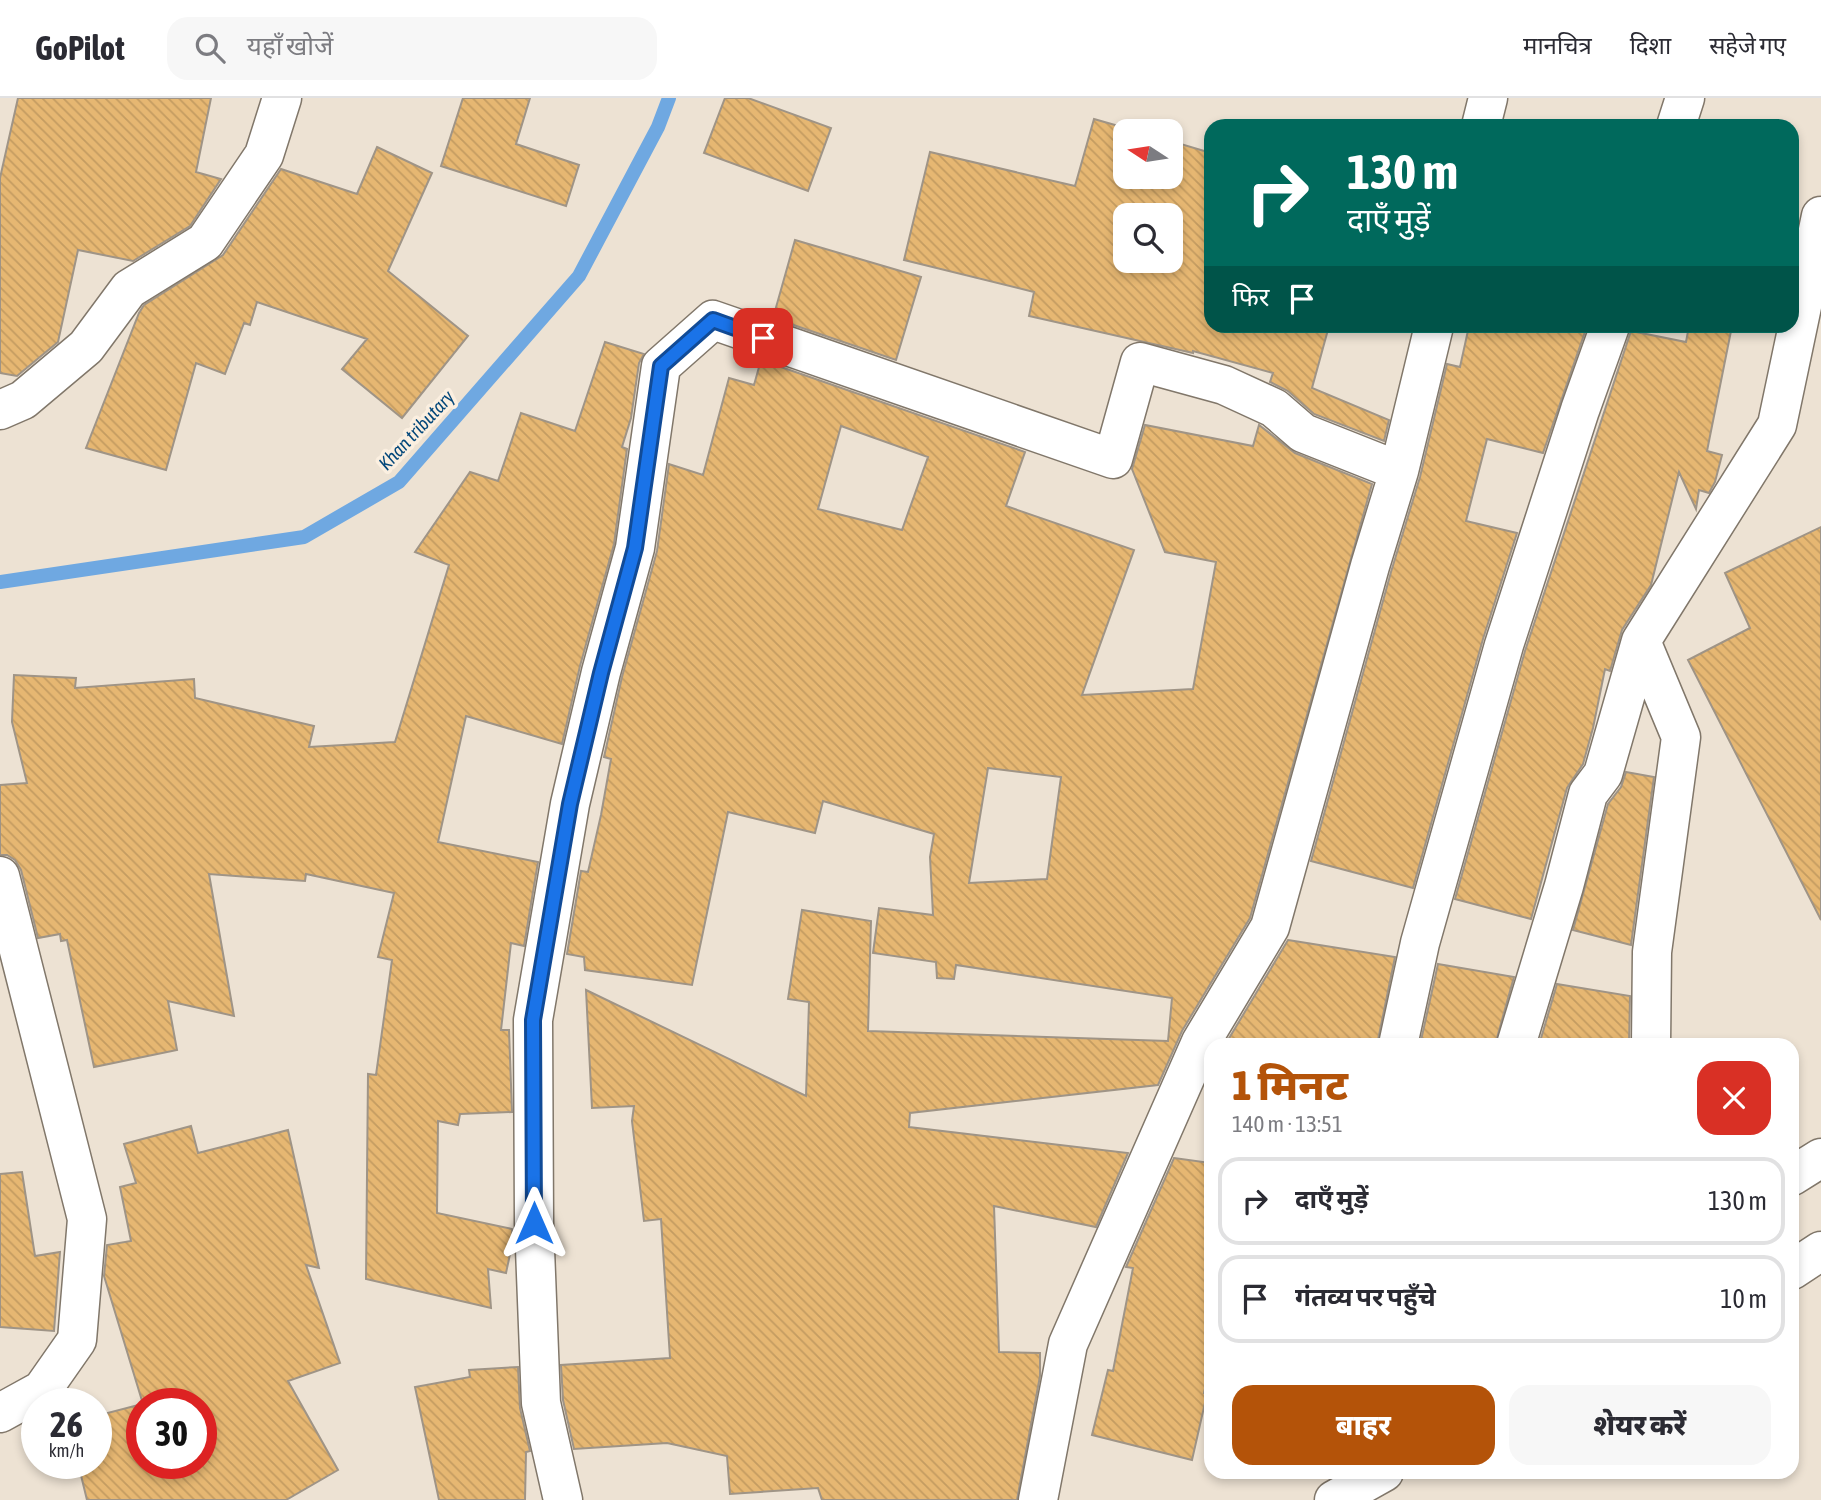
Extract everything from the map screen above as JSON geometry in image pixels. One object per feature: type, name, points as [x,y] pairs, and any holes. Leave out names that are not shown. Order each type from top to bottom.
[{"type":"street","points":[[0,410],[23,400],[86,347],[129,289],[205,242],[264,155],[282,98]]},
{"type":"street","points":[[1483,119],[1488,98]]},
{"type":"street","points":[[1678,119],[1685,98]]},
{"type":"street","points":[[1799,320],[1821,216]]},
{"type":"street","points":[[563,1500],[541,1403],[534,1223],[533,1020],[570,804],[601,673],[635,548],[661,366],[713,320],[1113,459],[1140,362],[1224,385],[1274,408],[1303,433],[1399,471]]},
{"type":"street","points":[[1038,1500],[1068,1345],[1201,1042],[1270,927],[1399,471],[1432,333]]},
{"type":"street","points":[[1400,1038],[1420,943],[1504,645],[1608,333]]},
{"type":"street","points":[[1518,1038],[1564,886],[1588,794],[1603,774],[1641,641],[1777,425],[1796,333]]},
{"type":"street","points":[[1641,641],[1681,737],[1652,952],[1651,1038]]},
{"type":"street","points":[[0,876],[87,1219],[77,1340],[42,1390],[0,1413]]},
{"type":"street","points":[[1799,1172],[1821,1158]]},
{"type":"street","points":[[1799,1265],[1821,1251]]},
{"type":"street","points":[[1342,1488],[1366,1479]]},
{"type":"building","points":[[18,98],[211,98],[196,172],[221,179],[190,226],[133,261],[78,250],[58,342],[17,376],[0,373],[0,178]]},
{"type":"building","points":[[463,98],[530,98],[516,144],[579,165],[566,206],[441,166]]},
{"type":"building","points":[[725,98],[748,98],[831,128],[808,191],[704,153]]},
{"type":"building","points":[[1094,119],[1113,124],[1113,189],[1183,189],[1183,145],[1204,151],[1204,333],[1327,333],[1312,388],[1389,420],[1384,441],[1314,414],[1288,391],[1270,382],[1273,373],[1193,351],[1029,316],[1034,292],[904,260],[930,152],[1075,186]]},
{"type":"building","points":[[377,147],[432,173],[388,271],[468,336],[402,418],[342,369],[367,339],[257,302],[250,325],[244,323],[225,374],[196,363],[166,470],[86,448],[144,305],[223,255],[281,169],[357,194]]},
{"type":"building","points":[[795,240],[921,277],[896,360],[773,318]]},
{"type":"building","points":[[1467,333],[1585,333],[1543,453],[1487,439],[1466,521],[1517,533],[1483,639],[1413,888],[1311,861],[1420,477],[1447,364],[1460,367]]},
{"type":"building","points":[[1630,333],[1686,342],[1688,333],[1731,333],[1707,451],[1722,455],[1715,482],[1709,493],[1699,490],[1696,509],[1679,472],[1651,585],[1622,630],[1610,671],[1605,669],[1583,764],[1567,788],[1531,919],[1455,899],[1525,651]]},
{"type":"building","points":[[605,342],[644,354],[639,363],[631,418],[622,447],[627,449],[614,544],[580,666],[562,744],[466,716],[438,842],[538,862],[524,946],[511,943],[501,1030],[509,1030],[512,1112],[460,1114],[458,1125],[438,1121],[437,1213],[512,1229],[513,1240],[506,1273],[488,1269],[491,1308],[366,1279],[368,1074],[376,1075],[392,960],[378,957],[394,893],[306,874],[305,881],[209,874],[234,1016],[168,1001],[177,1050],[94,1067],[67,940],[61,941],[60,934],[38,938],[21,870],[15,860],[7,855],[0,855],[0,785],[27,783],[12,722],[14,675],[76,678],[75,688],[194,679],[195,698],[314,726],[309,747],[395,742],[449,565],[415,552],[470,472],[498,481],[521,413],[575,431]]},
{"type":"building","points":[[761,360],[1025,452],[1006,506],[1134,550],[1082,695],[1193,689],[1216,562],[1165,552],[1132,469],[1145,425],[1253,446],[1259,425],[1295,453],[1372,484],[1250,918],[1182,1031],[1158,1085],[910,1113],[909,1127],[1128,1153],[1096,1227],[994,1206],[999,1352],[1040,1353],[1040,1376],[1017,1500],[822,1500],[818,1488],[730,1494],[727,1456],[667,1443],[574,1449],[563,1400],[561,1365],[670,1358],[661,1219],[644,1221],[632,1121],[634,1106],[592,1108],[586,990],[806,1096],[809,1002],[788,999],[802,910],[871,921],[868,1031],[1168,1041],[1172,998],[956,965],[954,979],[937,978],[936,962],[873,953],[879,908],[933,915],[930,857],[934,834],[823,801],[815,833],[728,812],[692,985],[585,970],[584,957],[567,954],[581,871],[588,872],[601,815],[611,759],[604,757],[622,677],[657,551],[669,464],[703,475],[729,378],[754,385]],"holes":[[[841,426],[928,457],[902,530],[818,509]],[[988,768],[1061,777],[1047,879],[969,883]]]},
{"type":"building","points":[[1821,527],[1821,920],[1688,660],[1750,628],[1725,573]]},
{"type":"building","points":[[1626,772],[1654,777],[1631,945],[1573,930],[1608,804],[1621,787]]},
{"type":"building","points":[[1288,940],[1395,957],[1378,1038],[1229,1038]]},
{"type":"building","points":[[1438,964],[1514,977],[1497,1038],[1422,1038]]},
{"type":"building","points":[[1557,984],[1630,996],[1629,1038],[1541,1038]]},
{"type":"building","points":[[191,1126],[198,1153],[288,1130],[319,1268],[306,1265],[340,1363],[288,1381],[338,1470],[286,1500],[87,1500],[82,1479],[112,1479],[112,1412],[126,1408],[126,1479],[217,1479],[217,1388],[138,1388],[104,1276],[107,1245],[131,1241],[120,1187],[136,1183],[124,1144]]},
{"type":"building","points":[[1174,1158],[1204,1162],[1204,1407],[1192,1460],[1092,1435],[1108,1370],[1113,1371],[1133,1268],[1126,1267]]},
{"type":"building","points":[[22,1172],[35,1256],[60,1252],[54,1331],[0,1327],[0,1174]]},
{"type":"building","points":[[518,1367],[520,1408],[530,1451],[526,1452],[525,1500],[439,1500],[415,1387],[470,1377],[469,1370]]},
{"type":"waterway","name":"Khan tributary","points":[[0,582],[304,537],[399,482],[579,276],[658,127],[669,98]]},
{"type":"route","points":[[534,1223],[533,1020],[570,804],[601,673],[635,548],[661,366],[713,320],[763,338]]}]
